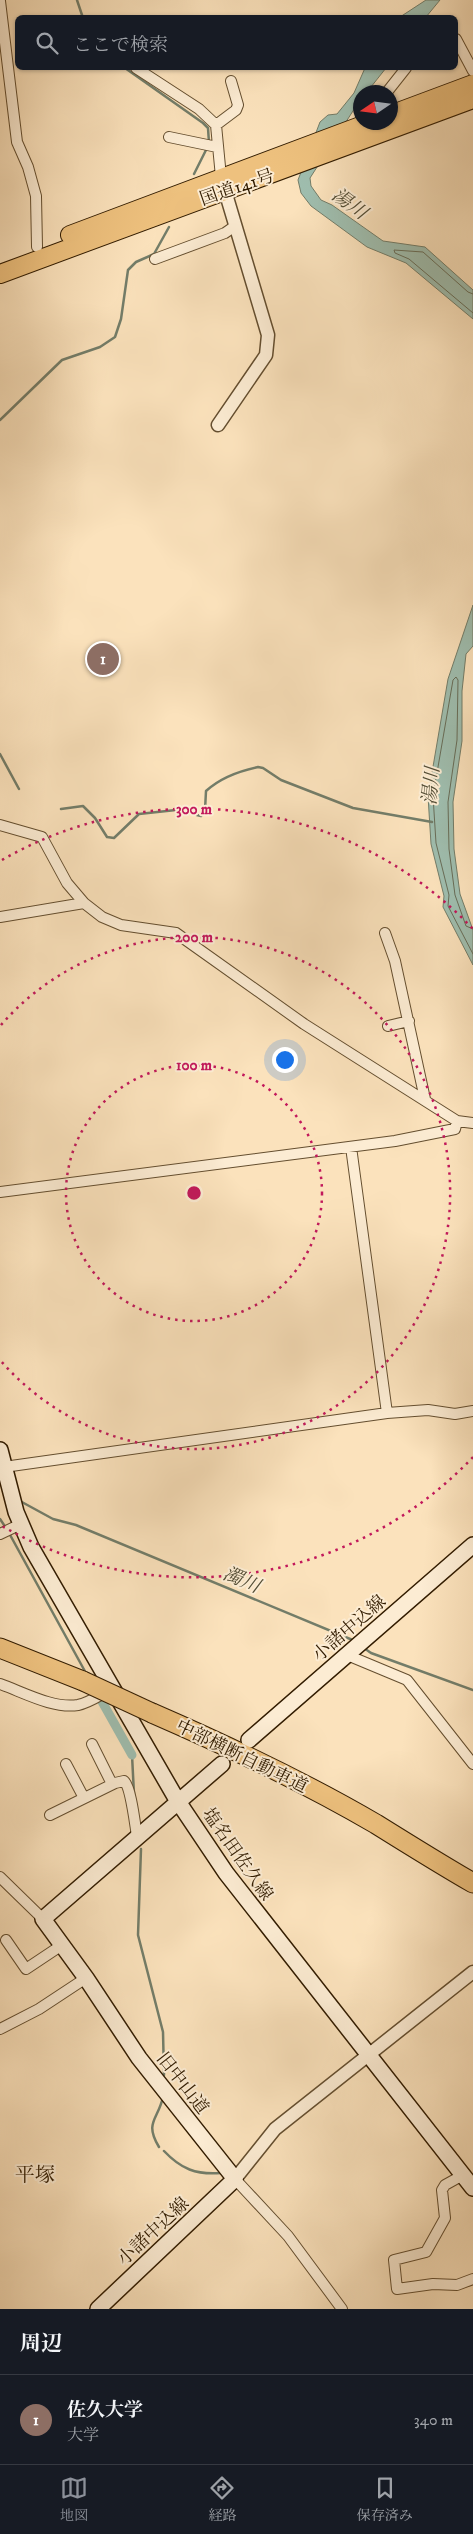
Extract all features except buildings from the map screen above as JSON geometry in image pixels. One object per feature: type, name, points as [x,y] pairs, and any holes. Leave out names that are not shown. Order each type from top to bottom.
[{"type":"highway","points":[[398,112],[473,84]]},
{"type":"highway","name":"国道141号","points":[[398,120],[473,99]]},
{"type":"highway","name":"国道141号","points":[[0,261],[272,167],[364,130]]},
{"type":"highway","name":"国道141号","points":[[0,274],[223,184]]},
{"type":"highway","name":"中部横断自動車道","points":[[0,1648],[83,1681],[219,1742],[377,1825],[473,1883]]},
{"type":"highway","points":[[377,1825],[473,1873]]},
{"type":"highway","points":[[396,1838],[473,1894]]},
{"type":"main road","points":[[0,1450],[4,1468]]},
{"type":"main road","name":"塩名田佐久線","points":[[4,1468],[9,1490],[10,1526],[31,1547],[111,1689],[177,1800],[226,1873],[473,2188]]},
{"type":"main road","name":"小諸中込線","points":[[249,1740],[473,1545]]},
{"type":"main road","points":[[43,1919],[177,1800],[222,1764]]},
{"type":"main road","name":"旧中山道","points":[[43,1919],[86,1978],[139,2058],[235,2180]]},
{"type":"main road","name":"小諸中込線","points":[[98,2309],[235,2180]]},
{"type":"street","points":[[0,1],[17,142],[28,167],[36,196],[38,247]]},
{"type":"street","points":[[458,43],[473,71]]},
{"type":"street","points":[[139,70],[199,109],[216,125]]},
{"type":"street","points":[[393,85],[404,70]]},
{"type":"street","points":[[218,425],[266,355],[267,345],[266,325],[211,146],[216,125],[236,110],[238,105],[231,81]]},
{"type":"street","points":[[169,137],[211,146]]},
{"type":"street","points":[[155,259],[225,233],[235,226]]},
{"type":"street","points":[[0,825],[42,837],[68,883],[84,903],[113,923],[176,933],[304,1024],[458,1121],[473,1123]]},
{"type":"street","points":[[0,916],[84,903]]},
{"type":"street","points":[[385,933],[395,961],[425,1099]]},
{"type":"street","points":[[388,1026],[408,1021]]},
{"type":"street","points":[[0,1192],[350,1147],[455,1129],[458,1121]]},
{"type":"street","points":[[350,1147],[387,1414]]},
{"type":"street","points":[[4,1468],[387,1414],[428,1410],[455,1414],[473,1411]]},
{"type":"street","points":[[350,1653],[407,1680],[473,1764]]},
{"type":"street","points":[[0,1684],[57,1704],[70,1706],[80,1704],[111,1689]]},
{"type":"street","points":[[92,1744],[112,1784]]},
{"type":"street","points":[[66,1764],[84,1798]]},
{"type":"street","points":[[50,1815],[112,1784],[124,1781],[127,1784],[137,1836]]},
{"type":"street","name":"旧中山道","points":[[0,1878],[43,1919]]},
{"type":"street","points":[[6,1940],[26,1969],[62,1945]]},
{"type":"street","points":[[235,2180],[275,2129],[473,1972]]},
{"type":"street","points":[[0,2029],[39,2010],[86,1978]]},
{"type":"street","points":[[463,2175],[445,2185],[442,2190],[446,2212],[430,2248],[426,2252],[394,2260],[394,2274],[397,2289],[432,2284],[458,2286],[473,2279]]},
{"type":"street","name":"旧中山道","points":[[235,2180],[288,2236],[342,2309]]},
{"type":"water","points":[[426,0],[440,0],[428,15],[403,15]]},
{"type":"water","name":"湯川","points":[[364,70],[384,70],[373,85],[358,85]]},
{"type":"water","name":"湯川","points":[[353,94],[353,111],[310,178],[311,186],[321,200],[332,205],[383,241],[425,247],[473,290],[473,319],[406,263],[367,247],[311,206],[301,193],[298,180],[320,122],[328,115],[337,114]]},
{"type":"water","name":"湯川","points":[[473,605],[473,646],[466,654],[462,691],[462,741],[453,802],[454,849],[460,894],[473,930],[473,965],[443,907],[444,896],[431,844],[428,796],[448,679]]},
{"type":"waterway","points":[[77,0],[82,15]]},
{"type":"waterway","points":[[128,70],[203,123],[208,128],[209,143]]},
{"type":"waterway","points":[[194,174],[207,148]]},
{"type":"waterway","points":[[0,420],[62,360],[100,347],[115,337],[121,319],[128,270],[136,262],[154,254],[169,227]]},
{"type":"waterway","points":[[0,754],[19,789]]},
{"type":"waterway","points":[[61,809],[83,806],[95,818],[107,837],[114,838],[139,814],[176,810],[201,816],[205,810],[206,791],[217,782],[258,767],[263,768],[281,780],[353,808],[432,822]]},
{"type":"waterway","name":"濁川","points":[[20,1501],[53,1519],[76,1525],[355,1641]]},
{"type":"waterway","points":[[0,1519],[6,1528]]},
{"type":"waterway","points":[[9,1533],[87,1675]]},
{"type":"waterway","name":"濁川","points":[[364,1648],[371,1653],[473,1690]]},
{"type":"waterway","points":[[100,1698],[132,1755]]},
{"type":"waterway","points":[[132,1755],[134,1794]]},
{"type":"waterway","points":[[141,1849],[138,1935],[163,2032],[164,2075]]},
{"type":"waterway","points":[[159,2147],[152,2126],[163,2097]]},
{"type":"waterway","points":[[164,2151],[190,2170],[204,2173],[221,2173]]},
{"type":"place","name":"佐久大学","points":[[103,659]]},
{"type":"district","name":"平塚","points":[[35,2174]]}]
